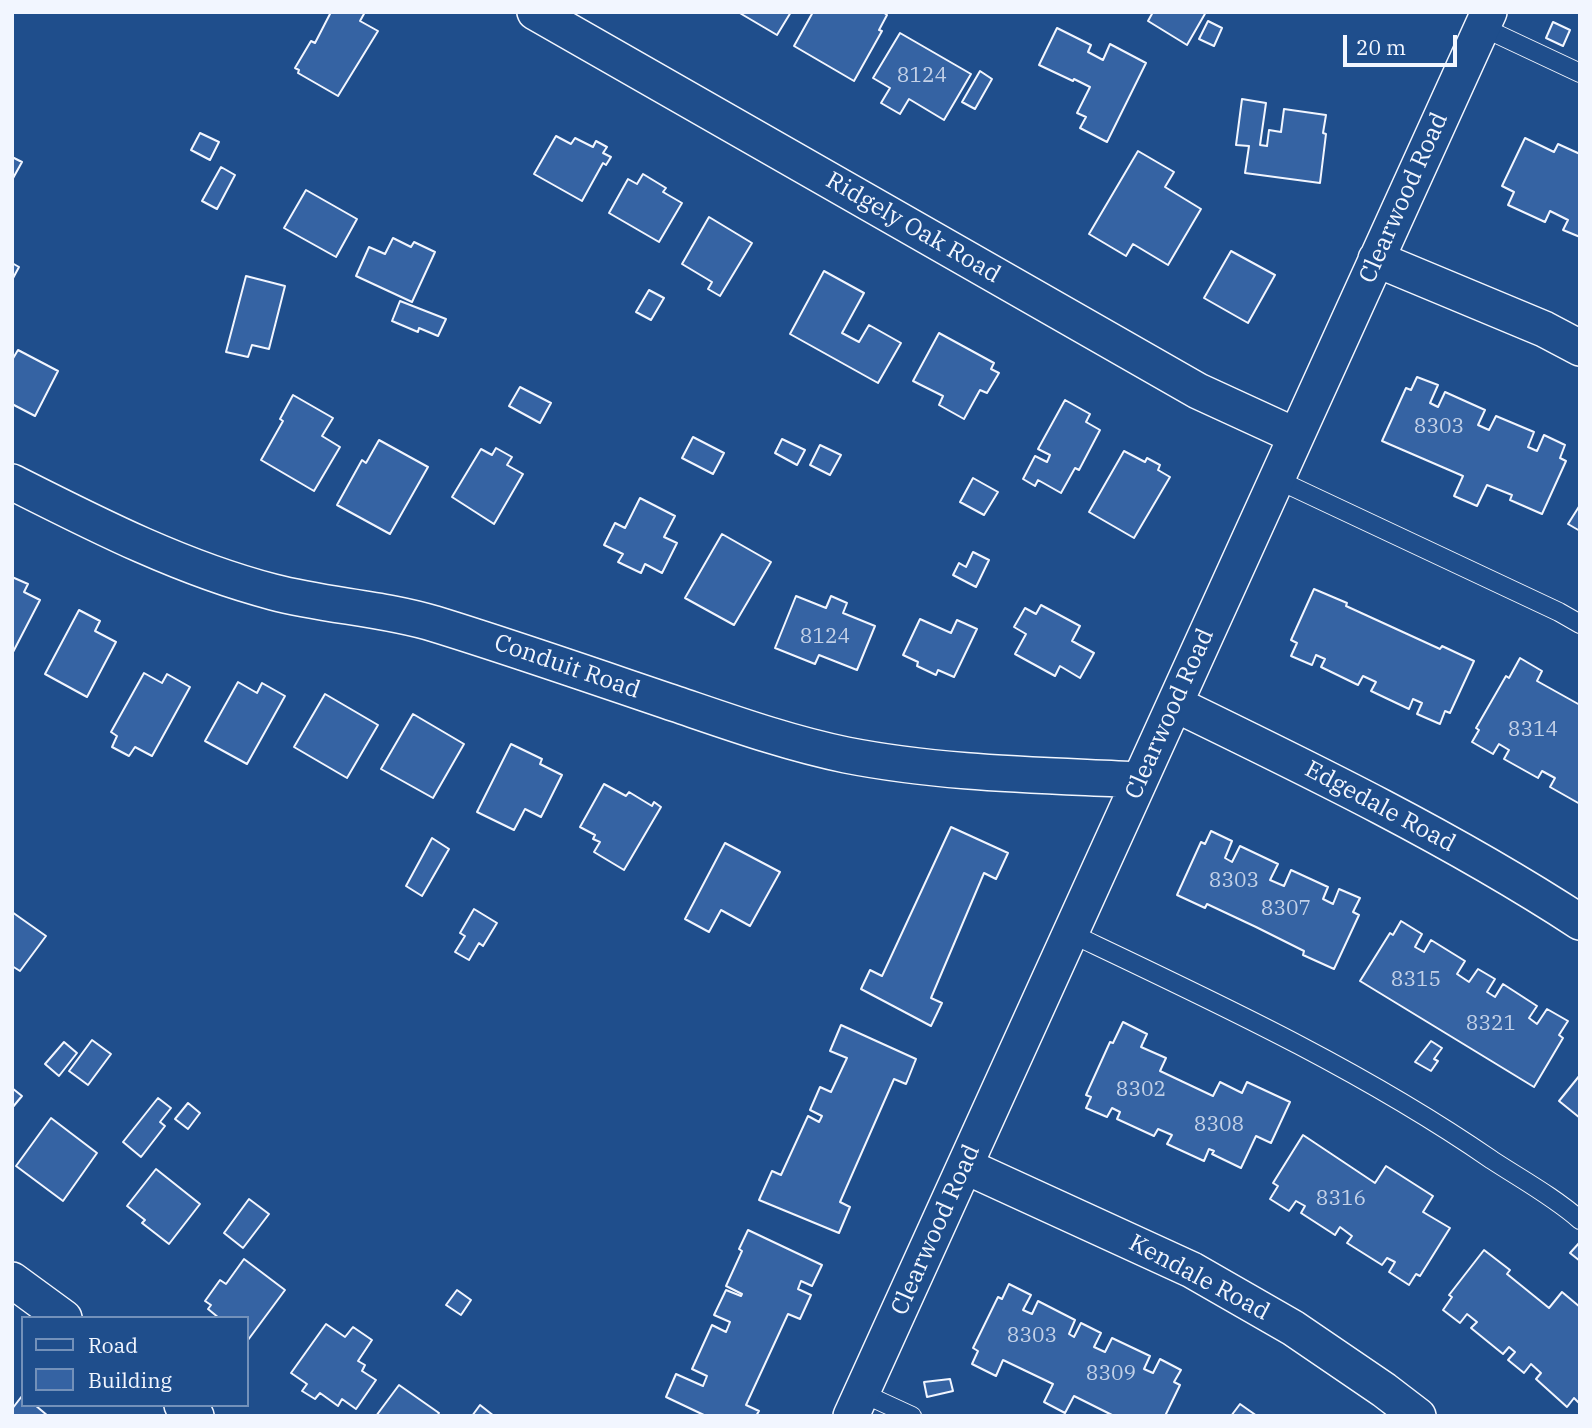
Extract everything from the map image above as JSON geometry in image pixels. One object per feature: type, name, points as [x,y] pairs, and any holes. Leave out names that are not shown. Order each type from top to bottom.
[{"type":"street","name":"Ridgely Oak Road","points":[[535,12],[1198,391],[1296,436]]},
{"type":"street","name":"Clearwood Road","points":[[856,1404],[1485,20]]},
{"type":"street","points":[[1376,259],[1544,329],[1580,348]]},
{"type":"street","name":"Conduit Road","points":[[12,482],[116,534],[215,575],[274,593],[419,619],[763,734],[893,764],[948,770],[1140,780]]},
{"type":"street","name":"Edgedale Road","points":[[1175,704],[1360,794],[1464,851],[1580,922]]},
{"type":"street","name":"Kendale Road","points":[[965,1166],[1192,1270],[1293,1328],[1418,1416]]},
{"type":"street","points":[[12,1280],[61,1316]]},
{"type":"lane","points":[[1485,20],[1580,73]]},
{"type":"lane","points":[[1276,480],[1580,624]]},
{"type":"lane","points":[[1070,933],[1269,1028],[1356,1076],[1436,1122],[1580,1220]]},
{"type":"lane","points":[[856,1404],[912,1416]]},
{"type":"building","points":[[331,12],[365,12],[360,21],[378,31],[338,96],[298,73],[299,70],[295,68],[311,41],[315,43]]},
{"type":"building","points":[[738,12],[791,12],[777,35]]},
{"type":"building","points":[[813,12],[883,12],[887,15],[879,30],[882,31],[854,81],[794,46]]},
{"type":"building","points":[[1153,12],[1206,12],[1187,45],[1148,21]]},
{"type":"building","points":[[1208,21],[1222,28],[1214,46],[1199,39]]},
{"type":"building","points":[[1553,22],[1570,30],[1563,46],[1546,38]]},
{"type":"building","points":[[1057,28],[1091,45],[1088,52],[1103,60],[1110,44],[1146,63],[1107,142],[1080,128],[1086,117],[1077,113],[1090,87],[1039,65]]},
{"type":"building","points":[[900,33],[971,74],[944,120],[909,99],[900,114],[881,103],[890,88],[873,78]]},
{"type":"building","points":[[980,71],[992,79],[975,109],[962,102]]},
{"type":"building","points":[[1242,99],[1266,103],[1260,145],[1267,146],[1269,130],[1281,132],[1284,109],[1326,115],[1320,183],[1245,173],[1249,146],[1236,145]]},
{"type":"building","points":[[200,133],[219,142],[210,160],[191,150]]},
{"type":"building","points":[[556,136],[571,144],[575,138],[593,147],[596,141],[607,147],[603,153],[611,157],[606,165],[603,163],[582,201],[534,174]]},
{"type":"building","points":[[1525,138],[1554,152],[1558,144],[1580,154],[1580,237],[1563,230],[1568,220],[1550,211],[1545,222],[1508,205],[1514,192],[1502,186]]},
{"type":"building","points":[[1138,151],[1174,172],[1165,187],[1201,209],[1168,265],[1133,244],[1126,256],[1089,234]]},
{"type":"building","points":[[12,157],[22,162],[12,180]]},
{"type":"building","points":[[221,167],[235,175],[217,209],[202,201]]},
{"type":"building","points":[[643,174],[666,188],[663,192],[682,203],[659,242],[609,213],[628,179],[637,184]]},
{"type":"building","points":[[306,190],[357,219],[336,257],[284,228]]},
{"type":"building","points":[[709,217],[752,243],[720,296],[708,289],[712,282],[682,264]]},
{"type":"building","points":[[393,238],[411,247],[414,242],[435,252],[412,302],[356,276],[369,247],[385,254]]},
{"type":"building","points":[[1231,251],[1275,275],[1248,323],[1204,298]]},
{"type":"building","points":[[12,263],[19,267],[12,280]]},
{"type":"building","points":[[824,271],[864,293],[842,333],[859,342],[869,325],[901,343],[878,383],[790,334]]},
{"type":"building","points":[[246,276],[285,286],[269,349],[252,345],[248,357],[226,352]]},
{"type":"building","points":[[649,290],[664,298],[651,320],[636,312]]},
{"type":"building","points":[[400,301],[446,319],[438,336],[419,328],[418,332],[392,321]]},
{"type":"building","points":[[939,333],[994,363],[991,369],[999,373],[987,393],[980,390],[964,419],[939,405],[943,396],[913,381]]},
{"type":"building","points":[[18,350],[58,371],[35,416],[12,404],[12,360]]},
{"type":"building","points":[[1417,377],[1438,385],[1430,403],[1438,407],[1445,392],[1485,410],[1478,425],[1489,430],[1496,416],[1534,432],[1528,447],[1537,451],[1544,435],[1565,445],[1560,458],[1566,461],[1542,514],[1510,500],[1512,495],[1487,485],[1477,506],[1454,496],[1463,476],[1382,441],[1406,388],[1411,390]]},
{"type":"building","points":[[520,387],[551,403],[540,423],[509,406]]},
{"type":"building","points":[[293,395],[333,418],[322,436],[340,447],[314,491],[261,460],[283,421],[280,419]]},
{"type":"building","points":[[1065,400],[1090,414],[1086,422],[1100,430],[1079,470],[1075,468],[1061,493],[1038,480],[1035,486],[1023,479],[1035,456],[1047,462],[1050,455],[1038,449]]},
{"type":"building","points":[[693,437],[724,453],[713,474],[682,458]]},
{"type":"building","points":[[782,439],[805,450],[797,465],[775,453]]},
{"type":"building","points":[[379,440],[428,467],[390,534],[337,505],[362,460],[366,463]]},
{"type":"building","points":[[820,445],[841,455],[830,475],[810,465]]},
{"type":"building","points":[[496,448],[512,457],[507,465],[523,474],[494,524],[452,497],[481,449],[492,455]]},
{"type":"building","points":[[1124,451],[1145,462],[1147,458],[1160,465],[1158,470],[1170,477],[1134,538],[1089,512]]},
{"type":"building","points":[[973,478],[998,492],[984,515],[960,502]]},
{"type":"building","points":[[640,498],[675,516],[664,537],[677,543],[662,573],[645,564],[641,573],[618,562],[623,554],[604,545],[615,523],[625,528]]},
{"type":"building","points":[[1580,505],[1580,531],[1568,524]]},
{"type":"building","points":[[722,534],[771,562],[734,625],[685,598]]},
{"type":"building","points":[[973,552],[989,560],[976,587],[953,575],[959,563],[966,567]]},
{"type":"building","points":[[12,577],[28,584],[24,592],[40,600],[12,654]]},
{"type":"building","points":[[1314,589],[1440,649],[1442,646],[1474,661],[1450,713],[1445,711],[1440,724],[1417,714],[1422,703],[1413,699],[1409,709],[1371,691],[1376,682],[1363,676],[1358,685],[1321,667],[1325,659],[1316,655],[1312,665],[1291,656],[1297,643],[1291,640]]},
{"type":"building","points":[[796,596],[826,608],[831,596],[847,603],[843,613],[875,626],[857,670],[819,655],[815,664],[775,648]]},
{"type":"building","points":[[1041,605],[1080,626],[1072,641],[1094,653],[1080,678],[1060,666],[1055,676],[1015,654],[1026,634],[1014,627],[1025,608],[1036,614]]},
{"type":"building","points":[[79,610],[100,621],[95,631],[116,642],[87,697],[45,674]]},
{"type":"building","points":[[920,619],[951,633],[957,620],[977,629],[954,677],[938,670],[936,675],[917,666],[918,662],[903,655]]},
{"type":"building","points":[[1520,658],[1542,671],[1537,681],[1580,705],[1580,804],[1550,787],[1555,778],[1542,771],[1538,778],[1504,759],[1509,750],[1499,744],[1493,754],[1472,742],[1479,730],[1476,728],[1506,676],[1509,678]]},
{"type":"building","points":[[144,673],[162,683],[167,674],[190,687],[152,756],[135,747],[129,756],[112,747],[117,736],[111,732]]},
{"type":"building","points":[[238,682],[257,693],[262,683],[285,696],[247,764],[205,741]]},
{"type":"building","points":[[325,694],[378,725],[347,778],[294,747]]},
{"type":"building","points":[[413,714],[464,744],[433,798],[381,769]]},
{"type":"building","points":[[511,744],[542,759],[540,764],[562,775],[541,817],[525,809],[514,830],[477,812]]},
{"type":"building","points":[[604,784],[626,796],[629,792],[652,806],[654,802],[661,807],[624,870],[594,852],[600,842],[593,839],[595,835],[580,827]]},
{"type":"building","points":[[951,827],[1008,853],[996,879],[984,873],[931,998],[942,1003],[931,1026],[861,989],[870,970],[882,976]]},
{"type":"building","points":[[1211,831],[1232,841],[1225,858],[1232,862],[1240,846],[1278,864],[1270,880],[1284,886],[1291,870],[1328,887],[1323,899],[1333,904],[1339,889],[1360,898],[1353,912],[1359,915],[1334,969],[1303,955],[1304,951],[1256,927],[1207,904],[1205,908],[1177,895],[1201,842],[1205,844]]},
{"type":"building","points":[[432,838],[449,849],[422,896],[406,886]]},
{"type":"building","points":[[725,843],[780,872],[750,926],[721,910],[709,932],[685,919]]},
{"type":"building","points":[[474,909],[497,923],[483,946],[479,943],[469,960],[455,952],[465,936],[460,933]]},
{"type":"building","points":[[12,912],[46,936],[20,971],[12,966]]},
{"type":"building","points":[[1401,921],[1422,934],[1415,947],[1424,952],[1431,940],[1465,961],[1457,974],[1469,982],[1478,969],[1495,979],[1487,992],[1495,997],[1503,984],[1537,1006],[1529,1018],[1537,1024],[1547,1009],[1568,1021],[1559,1035],[1563,1038],[1534,1087],[1360,981],[1390,933],[1393,935]]},
{"type":"building","points":[[1123,1022],[1147,1034],[1141,1047],[1166,1058],[1160,1071],[1213,1096],[1220,1082],[1242,1093],[1247,1082],[1290,1102],[1271,1143],[1256,1136],[1241,1168],[1212,1154],[1214,1151],[1209,1149],[1204,1161],[1167,1144],[1172,1135],[1158,1129],[1154,1136],[1117,1119],[1120,1112],[1112,1108],[1107,1117],[1086,1108],[1091,1097],[1086,1095],[1110,1042],[1113,1043]]},
{"type":"building","points":[[841,1025],[916,1059],[906,1084],[894,1079],[840,1202],[850,1207],[839,1233],[759,1200],[772,1171],[781,1175],[808,1116],[819,1122],[822,1116],[810,1110],[820,1087],[831,1092],[847,1058],[830,1051]]},
{"type":"building","points":[[92,1040],[111,1054],[88,1085],[69,1071]]},
{"type":"building","points":[[1431,1041],[1442,1048],[1434,1059],[1438,1061],[1431,1071],[1415,1062]]},
{"type":"building","points":[[64,1042],[77,1053],[59,1076],[45,1064]]},
{"type":"building","points":[[1580,1075],[1580,1118],[1559,1101]]},
{"type":"building","points":[[12,1088],[22,1096],[12,1108]]},
{"type":"building","points":[[158,1098],[171,1108],[160,1122],[165,1126],[141,1157],[123,1142]]},
{"type":"building","points":[[188,1103],[200,1113],[188,1129],[175,1119]]},
{"type":"building","points":[[51,1118],[97,1153],[63,1201],[16,1166]]},
{"type":"building","points":[[1303,1135],[1375,1183],[1386,1166],[1433,1196],[1423,1212],[1450,1228],[1420,1276],[1416,1274],[1409,1285],[1389,1272],[1395,1262],[1387,1258],[1382,1265],[1347,1243],[1352,1236],[1340,1227],[1335,1235],[1301,1213],[1305,1206],[1296,1201],[1289,1211],[1270,1199],[1278,1186],[1273,1183]]},
{"type":"building","points":[[156,1169],[200,1204],[169,1244],[142,1223],[145,1220],[127,1206]]},
{"type":"building","points":[[249,1199],[269,1214],[243,1248],[224,1233]]},
{"type":"building","points":[[748,1230],[822,1265],[812,1286],[801,1281],[798,1289],[811,1295],[800,1319],[788,1314],[746,1405],[759,1411],[756,1416],[706,1416],[666,1397],[676,1374],[703,1386],[707,1376],[692,1369],[712,1325],[726,1332],[730,1322],[714,1315],[726,1290],[741,1296],[742,1294],[726,1286]]},
{"type":"building","points":[[1580,1242],[1580,1261],[1570,1253]]},
{"type":"building","points":[[1484,1250],[1510,1270],[1507,1274],[1549,1308],[1562,1292],[1580,1307],[1580,1404],[1574,1398],[1567,1407],[1536,1379],[1541,1373],[1531,1364],[1524,1373],[1508,1360],[1515,1352],[1509,1347],[1503,1354],[1471,1328],[1477,1322],[1467,1314],[1460,1323],[1443,1310],[1452,1297],[1449,1295]]},
{"type":"building","points":[[244,1259],[285,1290],[248,1340],[248,1316],[217,1316],[208,1309],[211,1305],[205,1301],[220,1280],[226,1284]]},
{"type":"building","points":[[1009,1284],[1031,1295],[1023,1310],[1032,1314],[1038,1301],[1075,1320],[1069,1334],[1074,1337],[1081,1323],[1101,1333],[1094,1347],[1105,1352],[1112,1338],[1150,1356],[1144,1369],[1153,1373],[1160,1359],[1181,1370],[1174,1382],[1180,1385],[1165,1416],[1114,1416],[1074,1396],[1065,1413],[1044,1402],[1053,1384],[1003,1360],[996,1376],[972,1364],[978,1351],[973,1348],[998,1297],[1002,1299]]},
{"type":"building","points":[[457,1290],[471,1300],[461,1315],[446,1305]]},
{"type":"building","points":[[326,1324],[345,1337],[353,1327],[372,1340],[358,1361],[365,1365],[362,1371],[376,1380],[356,1409],[342,1399],[338,1406],[320,1393],[315,1399],[302,1391],[307,1384],[291,1373]]},
{"type":"building","points":[[950,1379],[953,1391],[927,1397],[924,1382]]},
{"type":"building","points":[[399,1385],[439,1413],[437,1416],[376,1416]]},
{"type":"building","points":[[21,1397],[21,1407],[37,1407],[48,1416],[12,1416],[12,1409]]},
{"type":"building","points":[[1240,1404],[1257,1416],[1231,1416]]},
{"type":"building","points":[[480,1405],[494,1416],[472,1416]]}]
